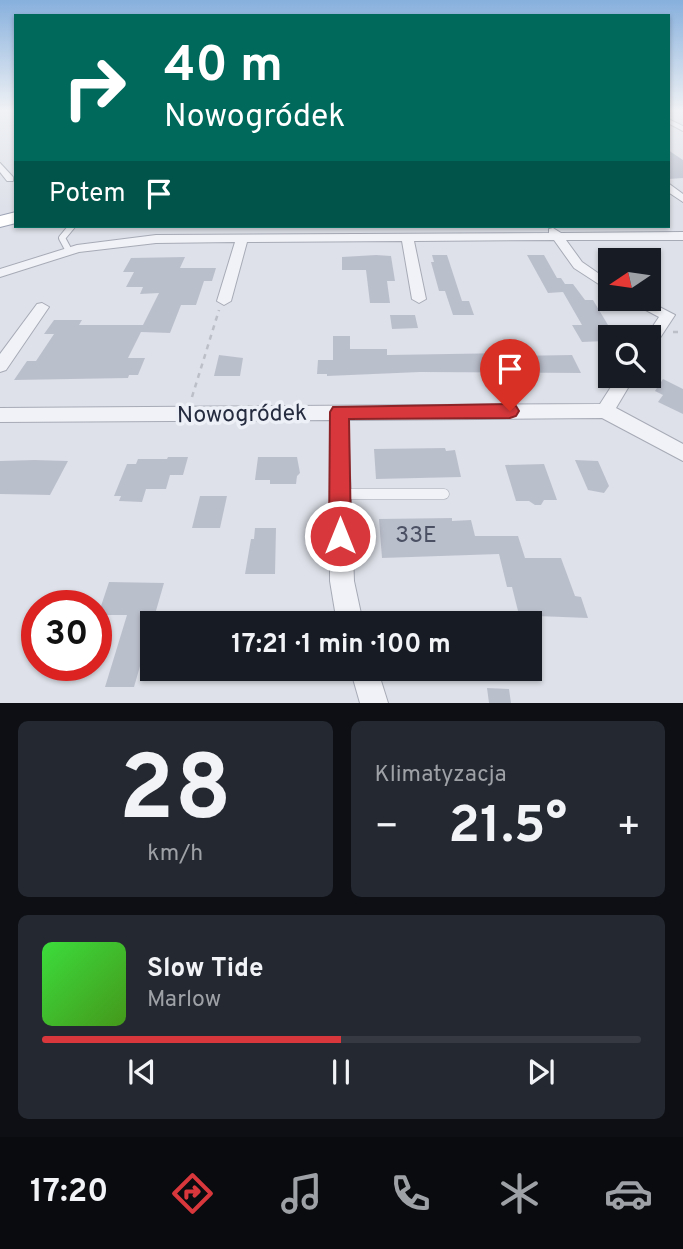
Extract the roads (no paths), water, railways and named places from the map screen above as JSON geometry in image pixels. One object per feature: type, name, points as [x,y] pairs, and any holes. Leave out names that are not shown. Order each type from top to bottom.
[{"type":"street","points":[[153,228],[156,239]]},
{"type":"street","points":[[0,274],[69,251],[156,239],[407,237],[553,231],[683,236]]},
{"type":"street","points":[[553,231],[578,265],[598,279]]},
{"type":"street","points":[[407,237],[419,299]]},
{"type":"street","points":[[224,301],[242,238]]},
{"type":"street","points":[[0,366],[42,307]]},
{"type":"street","points":[[661,312],[683,321]]},
{"type":"street","points":[[661,325],[668,315]]},
{"type":"street","points":[[605,411],[620,388]]},
{"type":"street","name":"Nowogródek","points":[[0,415],[605,411],[683,453]]},
{"type":"street","points":[[339,412],[342,581],[348,611]]},
{"type":"street","points":[[367,681],[374,703]]},
{"type":"lane","points":[[69,251],[62,238],[70,228]]},
{"type":"lane","points":[[340,494],[444,494]]}]
